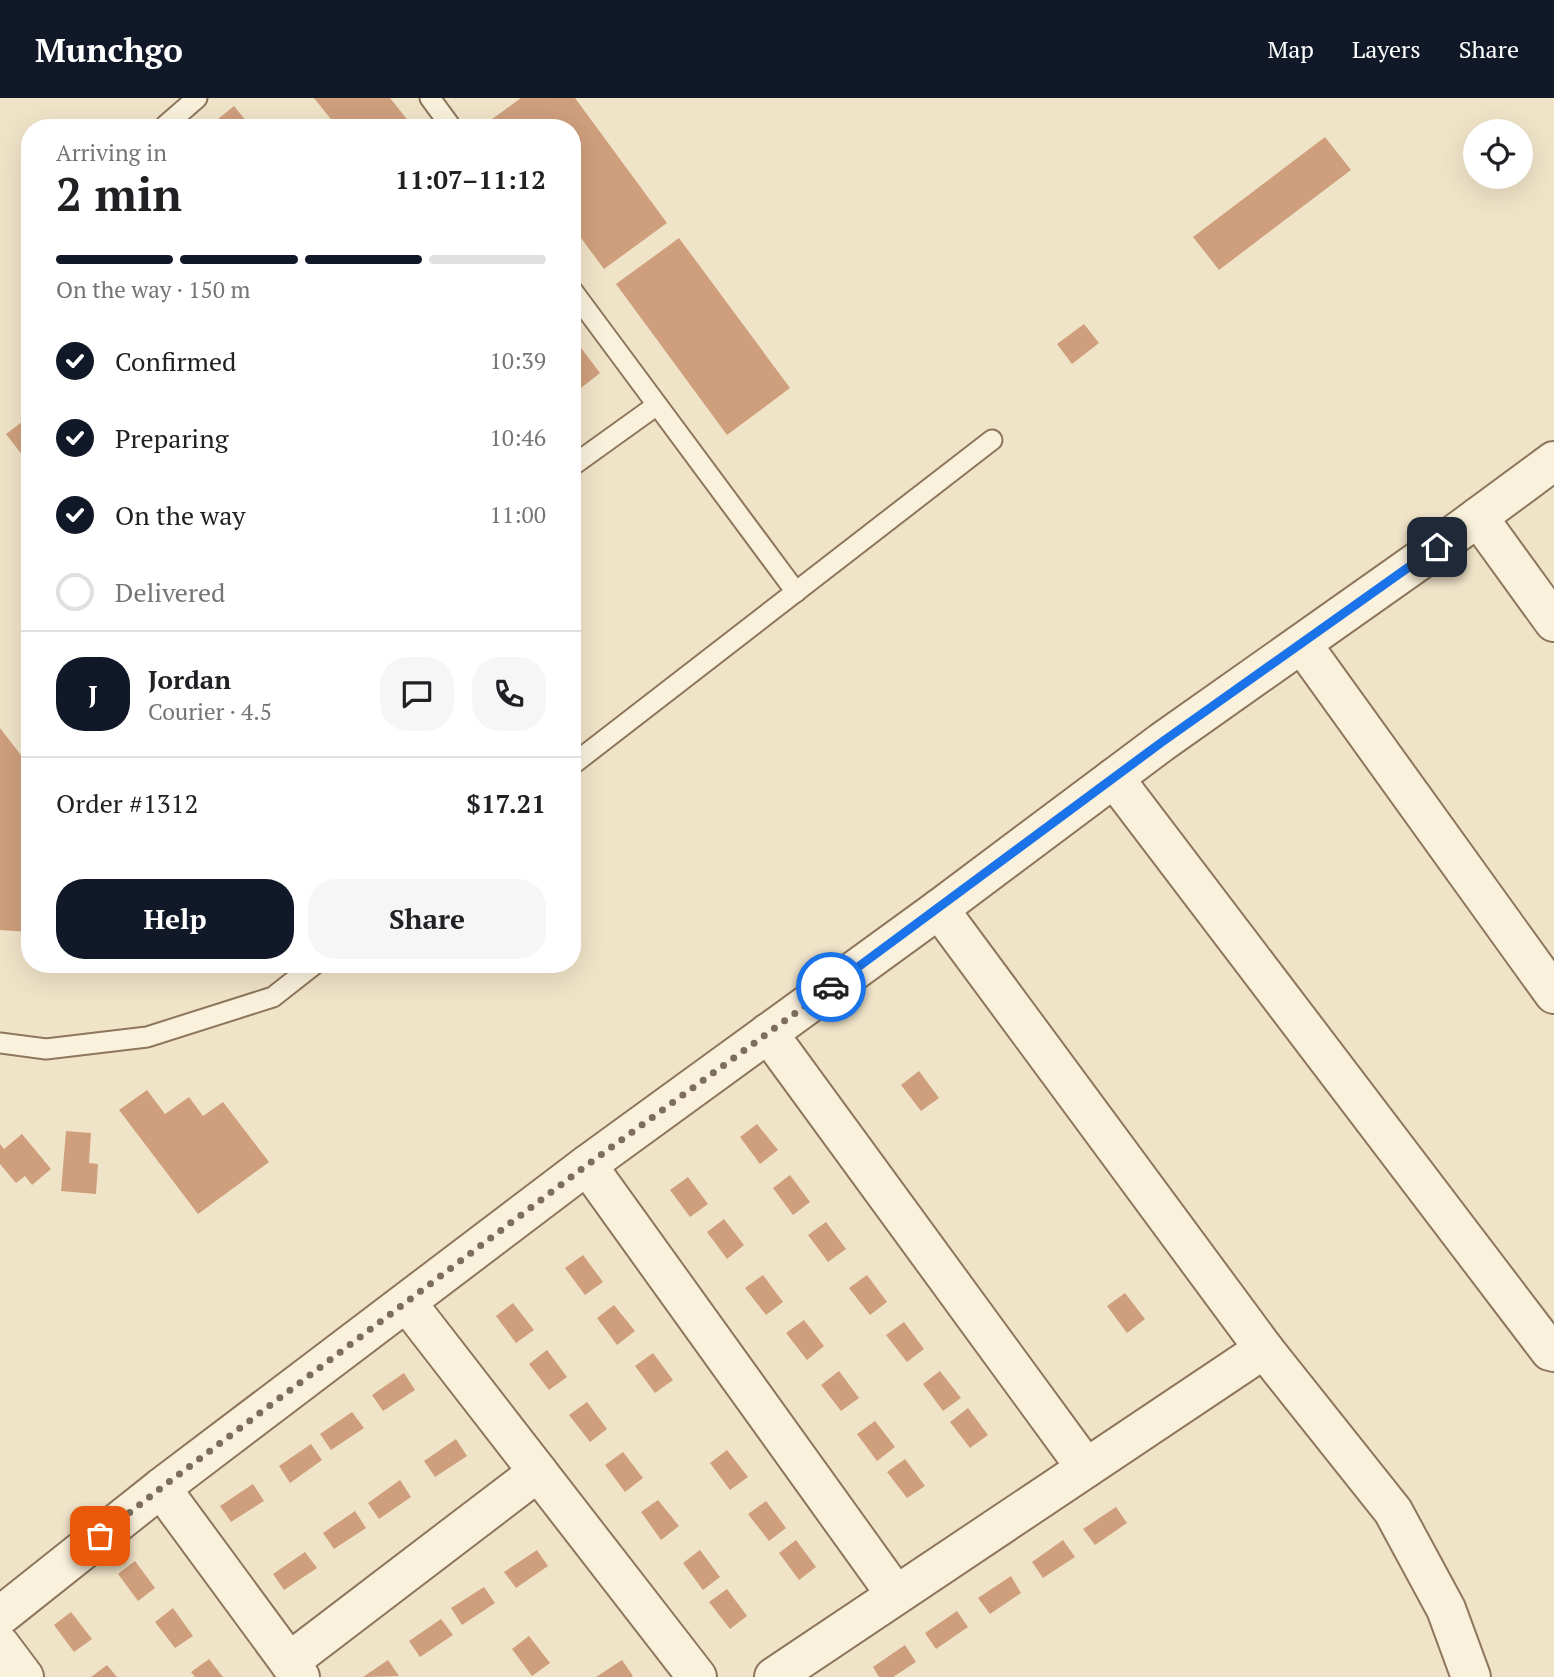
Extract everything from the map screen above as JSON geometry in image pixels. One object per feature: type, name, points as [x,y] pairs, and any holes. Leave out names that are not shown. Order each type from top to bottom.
[{"type":"street","points":[[0,1616],[161,1488],[587,1165],[1114,778],[1554,461]]},
{"type":"street","points":[[1478,517],[1554,622]]},
{"type":"street","points":[[1302,644],[1554,994]]},
{"type":"street","points":[[1114,778],[1550,1351],[1554,1352]]},
{"type":"street","points":[[939,909],[1264,1349],[1392,1511],[1446,1609],[1471,1677]]},
{"type":"street","points":[[768,1033],[1086,1468]]},
{"type":"street","points":[[587,1165],[896,1595]]},
{"type":"street","points":[[407,1303],[697,1677]]},
{"type":"street","points":[[774,1677],[1264,1349]]},
{"type":"street","points":[[161,1488],[294,1670],[538,1472]]},
{"type":"street","points":[[0,1645],[24,1677]]},
{"type":"lane","points":[[173,119],[197,98]]},
{"type":"lane","points":[[430,98],[445,119]]},
{"type":"lane","points":[[581,302],[796,592]]},
{"type":"lane","points":[[581,460],[657,405]]},
{"type":"lane","points":[[581,758],[992,440]]},
{"type":"lane","points":[[0,1043],[46,1049],[147,1037],[273,997],[304,973]]},
{"type":"building","points":[[314,98],[390,98],[407,119],[331,119]]},
{"type":"building","points":[[521,98],[575,98],[667,223],[604,269],[581,238],[581,119],[492,119]]},
{"type":"building","points":[[234,106],[245,119],[218,119]]},
{"type":"building","points":[[1325,137],[1351,170],[1219,270],[1193,237]]},
{"type":"building","points":[[679,238],[790,388],[727,435],[616,284]]},
{"type":"building","points":[[1084,324],[1099,343],[1072,364],[1057,344]]},
{"type":"building","points":[[581,348],[600,373],[581,388]]},
{"type":"building","points":[[21,423],[21,453],[6,434]]},
{"type":"building","points":[[0,728],[21,755],[21,931],[0,930]]},
{"type":"building","points":[[919,1071],[939,1098],[921,1111],[901,1085]]},
{"type":"building","points":[[147,1090],[165,1114],[189,1097],[203,1116],[223,1102],[269,1162],[198,1214],[119,1110]]},
{"type":"building","points":[[757,1124],[778,1150],[760,1164],[740,1137]]},
{"type":"building","points":[[66,1131],[91,1133],[89,1163],[98,1164],[96,1194],[61,1191]]},
{"type":"building","points":[[22,1134],[51,1169],[32,1185],[25,1176],[16,1183],[0,1164],[0,1144],[4,1149]]},
{"type":"building","points":[[790,1175],[810,1202],[793,1215],[773,1188]]},
{"type":"building","points":[[688,1177],[708,1204],[690,1217],[670,1190]]},
{"type":"building","points":[[724,1219],[744,1245],[727,1259],[707,1232]]},
{"type":"building","points":[[826,1222],[846,1249],[828,1262],[808,1235]]},
{"type":"building","points":[[583,1255],[603,1282],[585,1295],[565,1268]]},
{"type":"building","points":[[763,1275],[783,1302],[766,1315],[745,1288]]},
{"type":"building","points":[[867,1275],[887,1302],[870,1315],[849,1288]]},
{"type":"building","points":[[1125,1293],[1145,1319],[1127,1333],[1107,1306]]},
{"type":"building","points":[[513,1303],[534,1330],[516,1343],[496,1316]]},
{"type":"building","points":[[614,1305],[635,1331],[617,1345],[597,1318]]},
{"type":"building","points":[[804,1320],[824,1346],[807,1360],[786,1333]]},
{"type":"building","points":[[904,1322],[924,1349],[907,1362],[886,1335]]},
{"type":"building","points":[[547,1350],[567,1377],[549,1390],[529,1364]]},
{"type":"building","points":[[653,1353],[673,1380],[655,1393],[635,1366]]},
{"type":"building","points":[[839,1371],[859,1398],[841,1411],[821,1385]]},
{"type":"building","points":[[940,1371],[961,1398],[943,1411],[923,1384]]},
{"type":"building","points":[[404,1373],[415,1390],[383,1411],[372,1395]]},
{"type":"building","points":[[587,1402],[607,1429],[590,1442],[569,1415]]},
{"type":"building","points":[[968,1408],[988,1435],[970,1448],[950,1422]]},
{"type":"building","points":[[352,1412],[364,1428],[331,1450],[320,1434]]},
{"type":"building","points":[[875,1421],[895,1447],[877,1461],[857,1434]]},
{"type":"building","points":[[456,1439],[467,1456],[435,1477],[424,1461]]},
{"type":"building","points":[[311,1444],[322,1460],[290,1483],[279,1466]]},
{"type":"building","points":[[727,1450],[748,1477],[730,1490],[710,1463]]},
{"type":"building","points":[[623,1452],[643,1478],[625,1492],[605,1465]]},
{"type":"building","points":[[905,1459],[925,1486],[907,1498],[887,1472]]},
{"type":"building","points":[[400,1480],[411,1497],[379,1519],[368,1503]]},
{"type":"building","points":[[253,1484],[264,1501],[231,1522],[220,1506]]},
{"type":"building","points":[[658,1500],[679,1526],[661,1540],[641,1512]]},
{"type":"building","points":[[766,1501],[786,1528],[769,1541],[748,1514]]},
{"type":"building","points":[[1116,1507],[1127,1523],[1095,1545],[1083,1529]]},
{"type":"building","points":[[355,1511],[366,1528],[334,1549],[323,1533]]},
{"type":"building","points":[[796,1540],[816,1567],[799,1580],[779,1553]]},
{"type":"building","points":[[1063,1540],[1075,1557],[1043,1578],[1032,1562]]},
{"type":"building","points":[[537,1550],[548,1566],[516,1588],[504,1572]]},
{"type":"building","points":[[700,1550],[720,1577],[703,1590],[683,1563]]},
{"type":"building","points":[[305,1552],[317,1568],[284,1590],[273,1574]]},
{"type":"building","points":[[135,1561],[155,1588],[138,1601],[118,1574]]},
{"type":"building","points":[[1011,1576],[1021,1593],[990,1614],[978,1598]]},
{"type":"building","points":[[484,1587],[495,1603],[462,1625],[451,1608]]},
{"type":"building","points":[[727,1589],[747,1616],[730,1629],[709,1602]]},
{"type":"building","points":[[173,1608],[193,1636],[175,1648],[155,1622]]},
{"type":"building","points":[[957,1611],[968,1627],[936,1649],[925,1633]]},
{"type":"building","points":[[71,1612],[92,1639],[74,1652],[54,1625]]},
{"type":"building","points":[[441,1619],[453,1635],[420,1657],[409,1641]]},
{"type":"building","points":[[529,1636],[550,1663],[532,1676],[512,1649]]},
{"type":"building","points":[[905,1645],[916,1662],[893,1677],[879,1677],[873,1667]]},
{"type":"building","points":[[209,1659],[223,1677],[195,1677],[191,1672]]},
{"type":"building","points":[[388,1660],[399,1676],[363,1677]]},
{"type":"building","points":[[622,1660],[633,1676],[596,1677]]},
{"type":"building","points":[[107,1665],[117,1677],[91,1677]]},
{"type":"way so far","points":[[100,1536],[587,1165],[831,987]]},
{"type":"route","points":[[831,987],[1162,742],[1437,547]]}]
